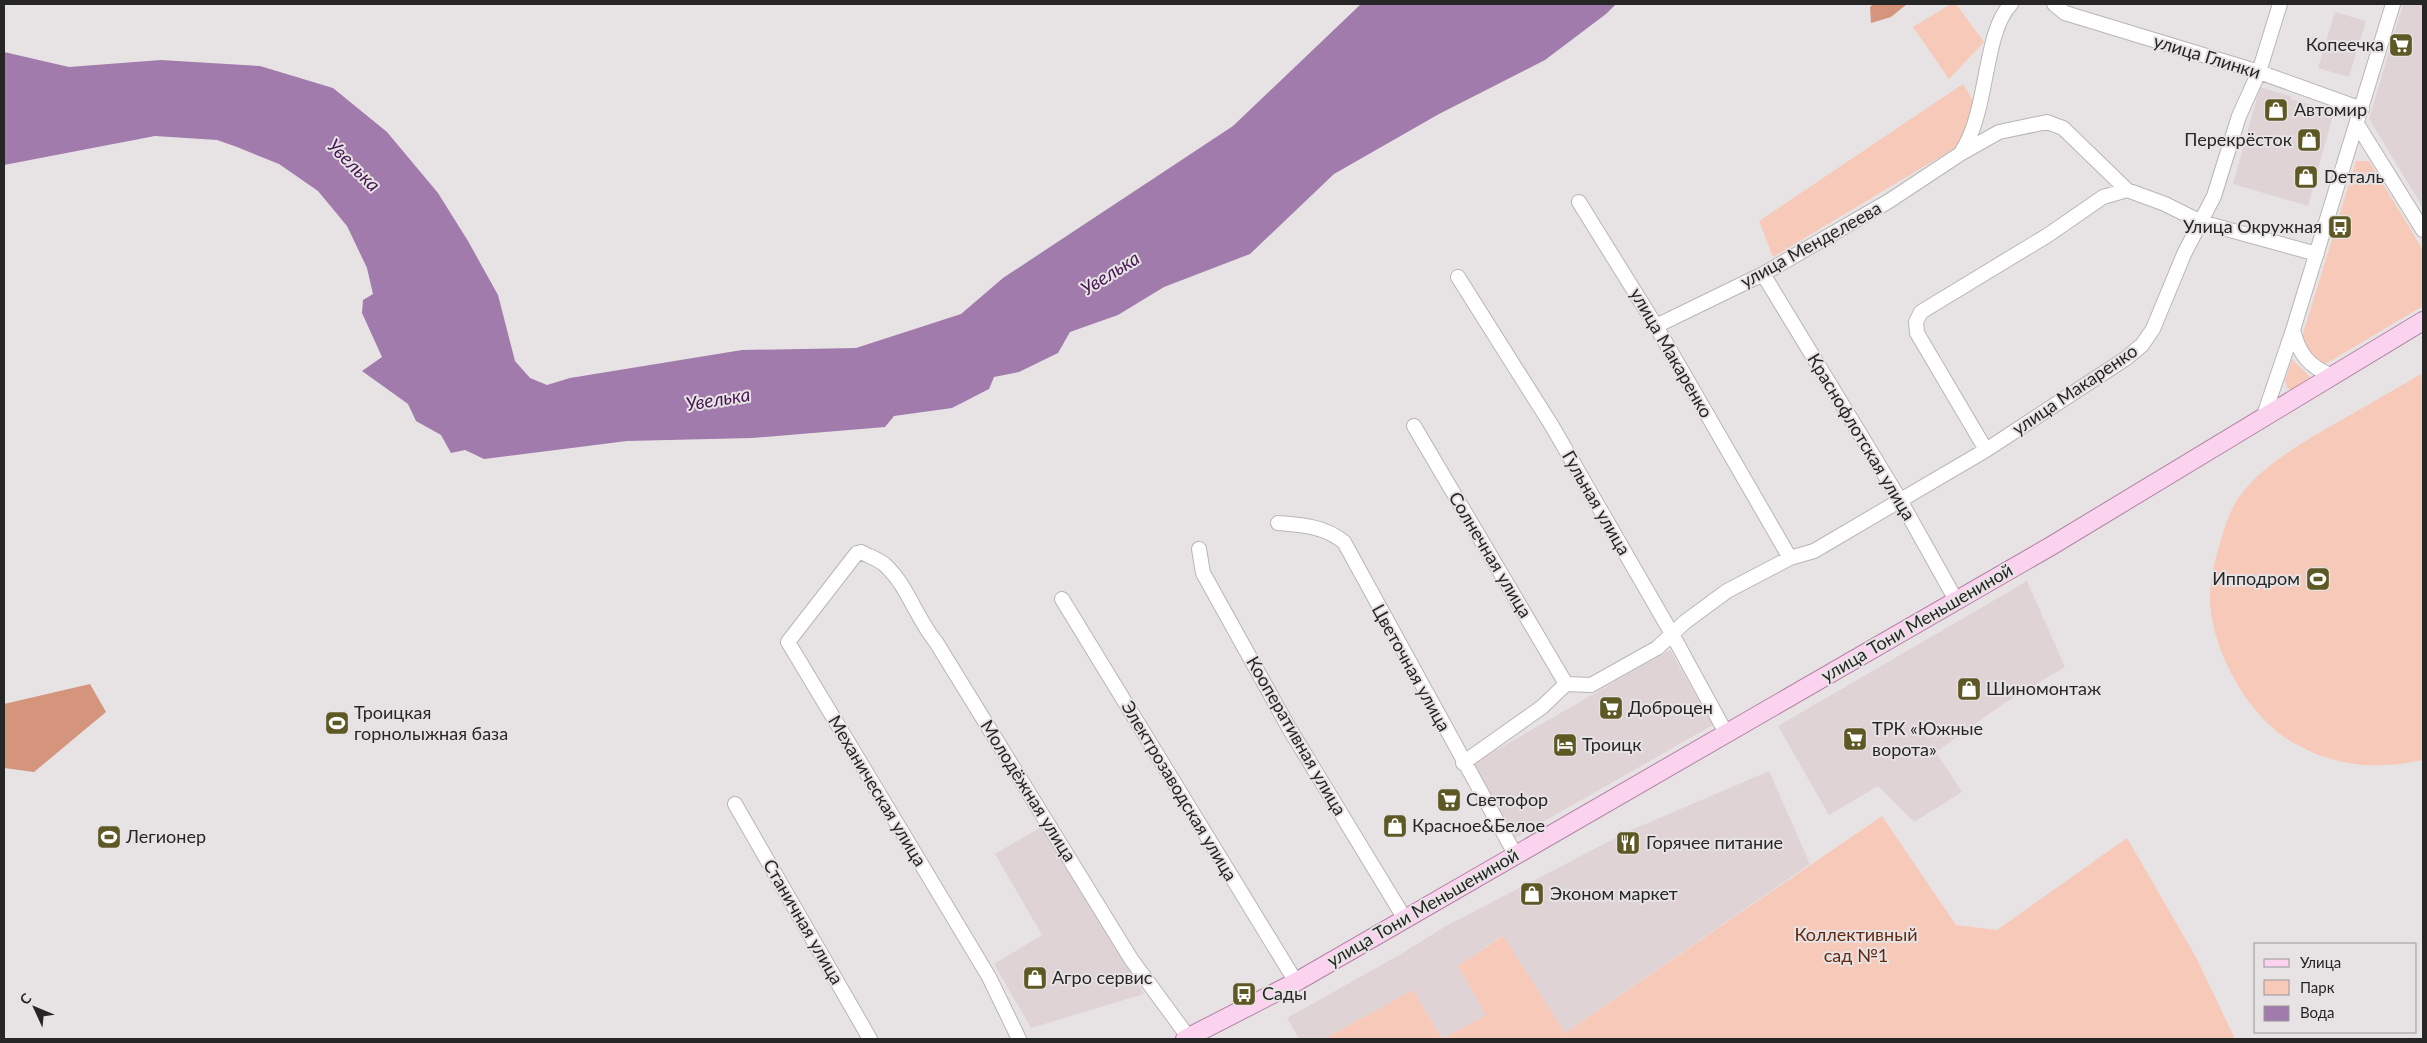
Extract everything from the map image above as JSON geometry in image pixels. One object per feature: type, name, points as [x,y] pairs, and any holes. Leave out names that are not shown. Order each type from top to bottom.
[{"type":"main road","name":"улица Тони Меньшениной","points":[[1187,1038],[1296,982],[1956,600],[2423,321]]},
{"type":"street","name":"улица Менделеева","points":[[1960,154],[1971,138],[1979,115],[1996,35],[2006,10],[2011,4]]},
{"type":"street","name":"улица Глинки","points":[[2054,4],[2064,13],[2259,72],[2362,109]]},
{"type":"street","name":"улица Макаренко","points":[[1566,684],[1591,685],[1657,648],[1727,591],[1790,558],[1814,551],[1986,450],[2124,359],[2142,345],[2152,329],[2184,254],[2214,196],[2239,116],[2259,72],[2280,4]]},
{"type":"street","points":[[2263,418],[2317,254],[2393,4]]},
{"type":"street","name":"улица Менделеева","points":[[1656,326],[1763,274],[1889,201],[1960,154],[1999,132],[2047,122],[2062,128],[2127,190]]},
{"type":"street","points":[[2357,124],[2423,230]]},
{"type":"street","points":[[1986,450],[1917,333],[1916,322],[1920,312],[2048,235],[2103,197],[2127,190],[2165,204],[2201,222],[2317,254]]},
{"type":"street","name":"улица Макаренко","points":[[1580,202],[1656,326],[1790,558]]},
{"type":"street","name":"Краснофлотская улица","points":[[1763,274],[1900,500],[1956,600]]},
{"type":"street","name":"Гульная улица","points":[[1458,277],[1552,426],[1672,634],[1726,733]]},
{"type":"street","points":[[2293,330],[2296,344],[2309,364],[2333,376]]},
{"type":"street","name":"Солнечная улица","points":[[1414,426],[1566,684]]},
{"type":"street","name":"Цветочная улица","points":[[1278,523],[1309,526],[1332,532],[1344,542],[1515,854]]},
{"type":"street","name":"Кооперативная улица","points":[[1199,549],[1203,573],[1284,720],[1405,918]]},
{"type":"street","name":"Молодёжная улица","points":[[859,553],[883,564],[900,583],[924,628],[936,642],[1132,958],[1187,1038]]},
{"type":"street","name":"Механическая улица","points":[[859,553],[788,642],[989,977],[1019,1039]]},
{"type":"street","name":"Электрозаводская улица","points":[[1062,599],[1296,982]]},
{"type":"street","points":[[1463,762],[1542,707],[1566,684]]},
{"type":"street","name":"Станичная улица","points":[[735,804],[870,1039]]},
{"type":"shaded area","points":[[1873,4],[1907,4],[1891,17],[1871,23],[1870,7]]},
{"type":"shaded area","points":[[2403,4],[2423,4],[2423,208],[2369,119]]},
{"type":"shaded area","points":[[2335,12],[2366,21],[2349,77],[2318,68]]},
{"type":"shaded area","points":[[2260,87],[2291,96],[2291,99],[2334,111],[2308,206],[2233,184]]},
{"type":"shaded area","points":[[2027,581],[2065,667],[2003,704],[1936,752],[1962,792],[1914,822],[1878,786],[1829,815],[1778,726]]},
{"type":"shaded area","points":[[1670,650],[1713,725],[1515,838],[1472,764]]},
{"type":"shaded area","points":[[90,684],[106,712],[34,772],[4,768],[4,704]]},
{"type":"shaded area","points":[[1769,771],[1810,864],[1565,1033],[1502,936],[1458,966],[1486,1015],[1442,1039],[1413,990],[1324,1039],[1299,1039],[1287,1018],[1401,954],[1446,926],[1629,831]]},
{"type":"shaded area","points":[[1043,826],[1144,994],[1031,1028],[994,964],[1042,935],[995,854]]},
{"type":"green space","points":[[1951,4],[1956,4],[1984,42],[1949,79],[1913,27]]},
{"type":"green space","points":[[1963,84],[1975,104],[1963,143],[1773,257],[1759,221]]},
{"type":"green space","points":[[2356,161],[2369,161],[2423,250],[2423,306],[2327,363],[2321,364],[2309,352],[2302,337]]},
{"type":"green space","points":[[2292,359],[2310,377],[2292,390],[2287,388],[2285,381]]},
{"type":"green space","name":"Ипподром","points":[[2423,373],[2423,760],[2388,765],[2356,764],[2340,761],[2324,757],[2292,742],[2260,715],[2246,698],[2234,678],[2216,636],[2211,615],[2211,580],[2228,517],[2233,506],[2260,474],[2297,446]]},
{"type":"green space","name":"Коллективный сад №1","points":[[1882,816],[1956,925],[1997,930],[2127,838],[2197,959],[2235,1039],[1442,1039],[1486,1015],[1458,966],[1503,936],[1565,1033]]},
{"type":"green space","points":[[1413,990],[1442,1039],[1324,1039]]},
{"type":"water","name":"Увелька","points":[[1361,4],[1616,4],[1606,14],[1545,60],[1439,114],[1334,174],[1250,254],[1164,287],[1118,315],[1070,332],[1058,353],[1019,372],[994,377],[989,389],[952,408],[894,416],[885,427],[752,438],[627,441],[484,459],[465,450],[451,453],[441,435],[416,421],[408,404],[362,371],[382,357],[362,313],[363,300],[373,294],[367,268],[347,226],[318,191],[279,164],[217,140],[155,136],[4,165],[4,52],[69,67],[161,60],[260,66],[333,88],[387,132],[438,193],[468,241],[498,295],[515,361],[530,378],[547,385],[570,378],[742,350],[856,348],[961,314],[1003,278],[1233,126]]},
{"type":"place","name":"Копеечка","points":[[2401,45]]},
{"type":"place","name":"Автомир","points":[[2276,110]]},
{"type":"place","name":"Перекрёсток","points":[[2309,140]]},
{"type":"place","name":"Dеталь","points":[[2306,177]]},
{"type":"place","name":"Улица Окружная","points":[[2340,227]]},
{"type":"place","name":"Ипподром","points":[[2318,579]]},
{"type":"place","name":"Шиномонтаж","points":[[1969,689]]},
{"type":"place","name":"Доброцен","points":[[1611,708]]},
{"type":"place","name":"Троицкая горнолыжная база","points":[[337,723]]},
{"type":"place","name":"ТРК «Южные ворота»","points":[[1855,739]]},
{"type":"place","name":"Троицк","points":[[1565,745]]},
{"type":"place","name":"Светофор","points":[[1449,800]]},
{"type":"place","name":"Красное&Белое","points":[[1395,826]]},
{"type":"place","name":"Легионер","points":[[109,837]]},
{"type":"place","name":"Горячее питание","points":[[1628,843]]},
{"type":"place","name":"Эконом маркет","points":[[1532,894]]},
{"type":"place","name":"Агро сервис","points":[[1035,978]]},
{"type":"place","name":"Сады","points":[[1244,994]]}]
